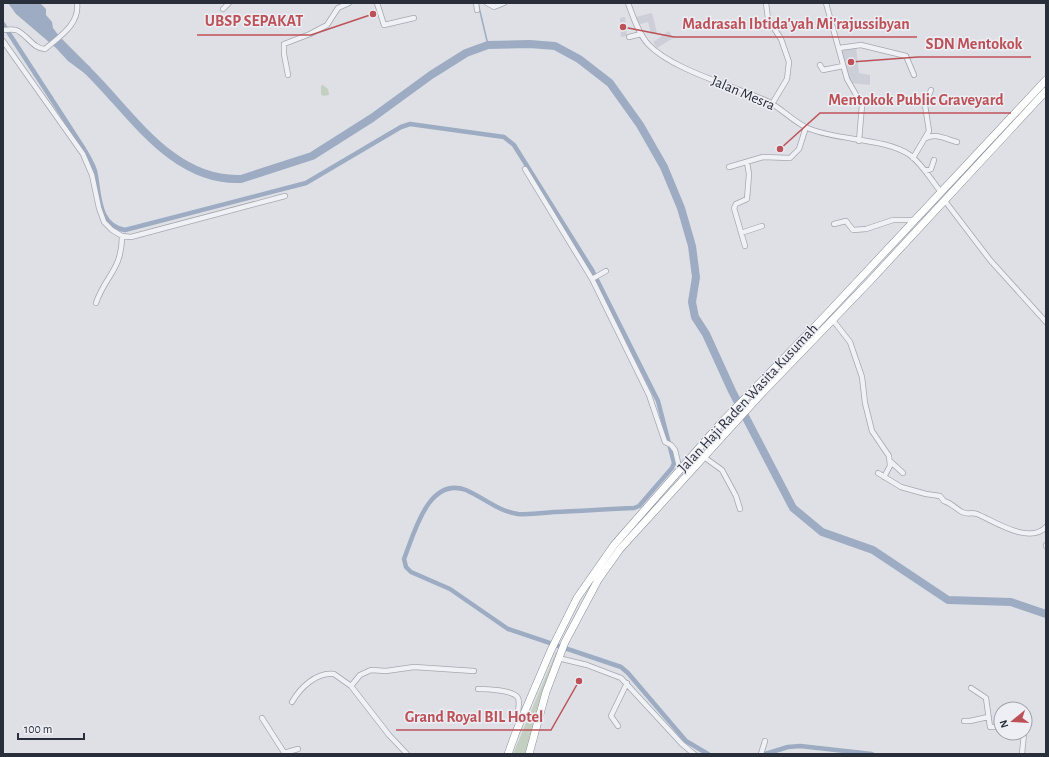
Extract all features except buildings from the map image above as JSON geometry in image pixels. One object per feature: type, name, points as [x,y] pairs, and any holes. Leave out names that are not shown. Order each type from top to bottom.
[{"type":"highway","name":"Jalan Haji Raden Wasita Kusumah","points":[[529,754],[541,708],[558,656],[564,642],[617,547],[704,457],[832,319],[909,233],[916,220],[939,191],[984,147],[1046,80]]},
{"type":"highway","name":"Jalan Haji Raden Wasita Kusumah","points":[[508,754],[551,650],[577,598],[617,547],[680,470],[721,423],[909,233],[945,201],[1046,91]]},
{"type":"highway","points":[[984,147],[989,152]]},
{"type":"street","points":[[4,30],[11,29],[23,33],[36,46],[45,48],[64,33],[75,18],[77,3]]},
{"type":"street","points":[[224,9],[229,3]]},
{"type":"street","points":[[288,74],[284,54],[284,44],[310,34],[328,24],[338,8],[349,3]]},
{"type":"street","points":[[377,3],[384,24],[414,18]]},
{"type":"street","points":[[476,3],[477,10]]},
{"type":"street","points":[[487,3],[494,6],[504,3]]},
{"type":"street","name":"Jalan Mesra","points":[[628,3],[641,34],[647,43],[667,58],[772,104],[806,127],[859,141],[888,146],[913,158],[925,171],[939,191]]},
{"type":"street","points":[[766,3],[769,20],[781,39],[789,62],[787,78],[772,104]]},
{"type":"street","points":[[826,3],[850,86],[862,105],[859,141]]},
{"type":"street","points":[[629,38],[641,34]]},
{"type":"street","points":[[3,41],[87,160],[96,186],[102,216],[112,230],[122,236],[131,237],[187,224],[285,196]]},
{"type":"street","points":[[839,48],[861,45],[906,56],[914,75]]},
{"type":"street","points":[[820,65],[823,70],[843,66]]},
{"type":"street","points":[[913,158],[925,139],[929,128],[925,105],[931,90]]},
{"type":"street","points":[[729,167],[767,157],[783,159],[794,156],[800,149],[806,127]]},
{"type":"street","points":[[925,139],[930,136],[937,136],[957,142]]},
{"type":"street","points":[[925,171],[931,169],[934,160]]},
{"type":"street","points":[[745,246],[734,208],[736,204],[747,199],[747,162]]},
{"type":"street","points":[[525,169],[593,278],[650,396],[668,444],[676,454],[680,470]]},
{"type":"street","points":[[945,201],[990,260],[1046,322]]},
{"type":"street","points":[[834,224],[846,221],[853,230],[856,230],[866,229],[893,220],[916,220]]},
{"type":"street","points":[[741,233],[762,226]]},
{"type":"street","points":[[96,303],[104,286],[117,266],[122,246],[122,236]]},
{"type":"street","points":[[593,278],[606,271]]},
{"type":"street","points":[[832,319],[850,342],[862,377],[865,403],[872,431],[878,441],[884,446],[891,462],[902,473]]},
{"type":"street","points":[[704,457],[722,470],[736,496],[740,509]]},
{"type":"street","points":[[884,477],[891,462]]},
{"type":"street","points":[[878,473],[901,487],[940,496],[944,501],[948,502],[962,512],[976,514],[1011,530],[1025,533],[1038,531],[1046,527]]},
{"type":"street","points":[[558,656],[614,675],[627,683],[682,744],[694,754]]},
{"type":"street","points":[[351,686],[360,675],[371,670],[386,671],[414,667],[474,671]]},
{"type":"street","points":[[292,702],[299,690],[306,684],[330,673],[341,677],[351,686],[407,754]]},
{"type":"street","points":[[618,726],[611,716],[627,683]]},
{"type":"street","points":[[971,688],[985,696],[990,727],[993,727]]},
{"type":"street","points":[[478,689],[505,691],[515,695],[519,701],[518,714],[522,717]]},
{"type":"street","points":[[964,721],[988,717]]},
{"type":"street","points":[[262,718],[284,753],[298,749]]},
{"type":"street","points":[[761,754],[765,741]]},
{"type":"street","points":[[1022,754],[1023,741]]},
{"type":"shaded area","points":[[652,13],[657,33],[651,34],[648,22],[637,25],[636,17]]},
{"type":"shaded area","points":[[625,17],[627,36],[621,37],[620,18]]},
{"type":"shaded area","points":[[669,31],[673,38],[657,48],[653,42]]},
{"type":"shaded area","points":[[856,47],[859,73],[870,75],[870,85],[849,83],[841,51]]},
{"type":"green space","points":[[323,85],[328,89],[329,95],[323,96],[321,94],[321,86]]},
{"type":"green space","points":[[556,652],[558,653],[529,754],[513,754]]},
{"type":"water","points":[[8,3],[40,3],[46,9],[46,15],[52,22],[53,28],[91,68],[92,75],[87,75],[68,61],[56,48],[16,14]]},
{"type":"waterway","points":[[478,3],[488,45]]},
{"type":"waterway","points":[[3,24],[90,160],[95,171],[101,207],[109,222],[116,227],[125,230],[306,183],[401,127],[410,124],[504,137],[514,145],[592,270],[658,401],[674,463],[672,468],[639,506],[634,508],[518,514],[504,510],[466,490],[453,488],[442,491],[432,499],[418,522],[404,559],[406,567],[411,572],[450,589],[508,629],[621,667],[628,673],[686,741],[708,754]]},
{"type":"waterway","points":[[85,68],[136,123],[173,157],[193,169],[216,177],[241,179],[312,156],[372,118],[431,75],[466,53],[488,45],[530,44],[555,46],[579,59],[610,83],[640,125],[664,167],[681,208],[692,246],[696,277],[692,302],[695,317],[706,334],[732,391],[793,508],[822,532],[873,550],[948,600],[1011,602],[1046,614]]},
{"type":"waterway","points":[[765,754],[788,747],[800,746],[872,754]]},
{"type":"place","name":"UBSP SEPAKAT","points":[[373,14]]},
{"type":"place","name":"Madrasah Ibtida'yah Mi'rajussibyan","points":[[623,27]]},
{"type":"place","name":"SDN Mentokok","points":[[851,62]]},
{"type":"place","name":"Mentokok Public Graveyard","points":[[780,149]]},
{"type":"place","name":"Grand Royal BIL Hotel","points":[[579,681]]}]
